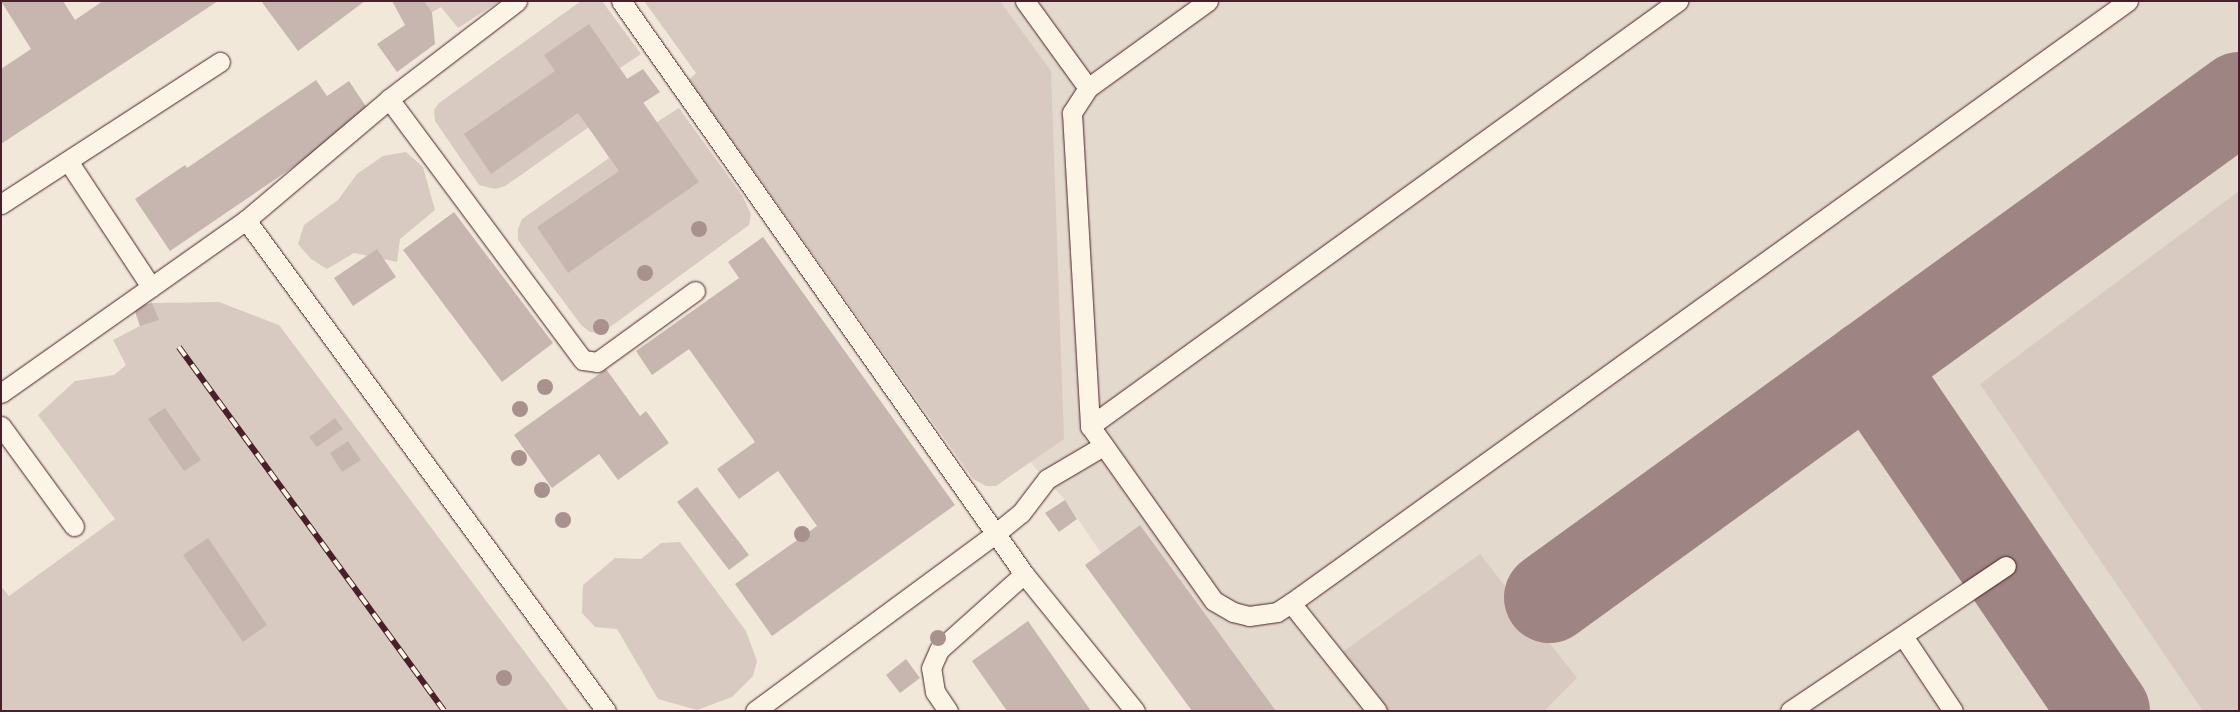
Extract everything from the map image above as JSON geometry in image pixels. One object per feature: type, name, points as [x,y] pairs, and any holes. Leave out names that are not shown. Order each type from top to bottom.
[{"type":"lane","points":[[1,393],[246,220],[389,99],[517,1]]},
{"type":"lane","points":[[622,1],[995,534],[1024,574],[1135,711]]},
{"type":"lane","points":[[1025,1],[1088,88]]},
{"type":"lane","points":[[1208,1],[1088,88],[1072,113],[1090,426],[1214,601],[1232,612],[1249,616],[1277,612],[1291,603],[2128,1]]},
{"type":"lane","points":[[1090,426],[1678,1]]},
{"type":"lane","points":[[1,204],[220,62]]},
{"type":"lane","points":[[389,99],[583,360],[597,362],[695,290]]},
{"type":"lane","points":[[68,161],[151,287]]},
{"type":"lane","points":[[246,220],[606,711]]},
{"type":"lane","points":[[1,426],[74,526]]},
{"type":"lane","points":[[754,711],[1021,514],[1048,479],[1103,446]]},
{"type":"lane","points":[[1790,711],[2006,566]]},
{"type":"lane","points":[[948,711],[936,692],[931,668],[939,650],[1024,574]]},
{"type":"lane","points":[[1291,603],[1377,711]]},
{"type":"lane","points":[[1903,636],[1953,711]]},
{"type":"shaded area","points":[[424,1],[500,1],[458,28],[441,7],[432,12]]},
{"type":"shaded area","points":[[581,1],[602,1],[641,54],[620,68],[657,122],[679,108],[742,195],[751,214],[749,225],[602,333],[590,332],[581,325],[518,240],[518,229],[522,219],[609,158],[589,127],[505,186],[495,189],[479,185],[435,121],[434,110],[439,103]]},
{"type":"shaded area","points":[[644,1],[1000,1],[1051,71],[1064,439],[996,486],[986,486],[973,479],[689,80],[696,73]]},
{"type":"shaded area","points":[[922,1],[2239,1],[2239,711],[1276,711],[1140,525],[1101,553],[1065,500],[1031,463],[1031,449]]},
{"type":"shaded area","points":[[406,152],[423,167],[435,210],[400,239],[397,262],[354,253],[327,269],[311,259],[298,244],[304,225],[338,200],[357,174],[383,156]]},
{"type":"shaded area","points":[[2239,191],[2239,711],[2203,711],[1980,384]]},
{"type":"shaded area","points":[[219,302],[279,325],[569,711],[1,711],[1,586],[9,596],[115,519],[38,415],[75,381],[114,375],[126,365],[113,340],[140,326],[134,308],[152,303]]},
{"type":"shaded area","points":[[680,542],[746,631],[757,661],[753,676],[732,697],[697,710],[658,699],[617,629],[595,627],[582,613],[583,585],[615,558],[641,559],[661,543]]},
{"type":"shaded area","points":[[1480,554],[1577,678],[1544,711],[1386,711],[1341,653]]},
{"type":"building","points":[[1,1],[63,1],[75,20],[103,1],[218,1],[1,144],[1,69],[31,49]]},
{"type":"building","points":[[261,1],[365,1],[298,51]]},
{"type":"building","points":[[392,1],[424,1],[432,12],[435,44],[397,72],[377,44],[405,25]]},
{"type":"building","points":[[589,24],[627,79],[643,69],[660,92],[643,103],[699,182],[568,273],[537,227],[619,171],[578,113],[491,174],[464,134],[555,71],[544,55]]},
{"type":"building","points":[[316,80],[327,96],[349,81],[371,114],[170,251],[135,199],[185,165],[187,168]]},
{"type":"building","points":[[454,212],[553,343],[502,382],[403,250]]},
{"type":"building","points":[[763,237],[955,505],[772,636],[735,584],[817,526],[778,471],[739,499],[717,469],[755,442],[689,349],[652,375],[636,351],[739,278],[728,262]]},
{"type":"building","points":[[377,249],[396,277],[353,306],[334,278]]},
{"type":"building","points":[[152,303],[159,320],[140,326],[134,308]]},
{"type":"building","points":[[606,369],[640,416],[646,411],[669,443],[618,480],[599,454],[552,488],[514,435]]},
{"type":"building","points":[[165,408],[201,460],[184,471],[148,419]]},
{"type":"building","points":[[335,418],[343,429],[317,447],[309,437]]},
{"type":"building","points":[[348,441],[361,460],[342,472],[330,453]]},
{"type":"building","points":[[697,487],[749,555],[729,570],[677,502]]},
{"type":"building","points":[[1065,500],[1077,519],[1059,532],[1045,513]]},
{"type":"building","points":[[1140,525],[1276,711],[1192,711],[1085,565]]},
{"type":"building","points":[[208,538],[267,625],[243,642],[183,555]]},
{"type":"building","points":[[1028,621],[1091,711],[1007,711],[972,661]]},
{"type":"building","points":[[906,659],[920,678],[900,693],[886,675]]},
{"type":"taxiway","points":[[1549,597],[2239,97]]},
{"type":"taxiway","points":[[1869,365],[2104,711]]},
{"type":"railway","points":[[179,347],[444,711]]}]
